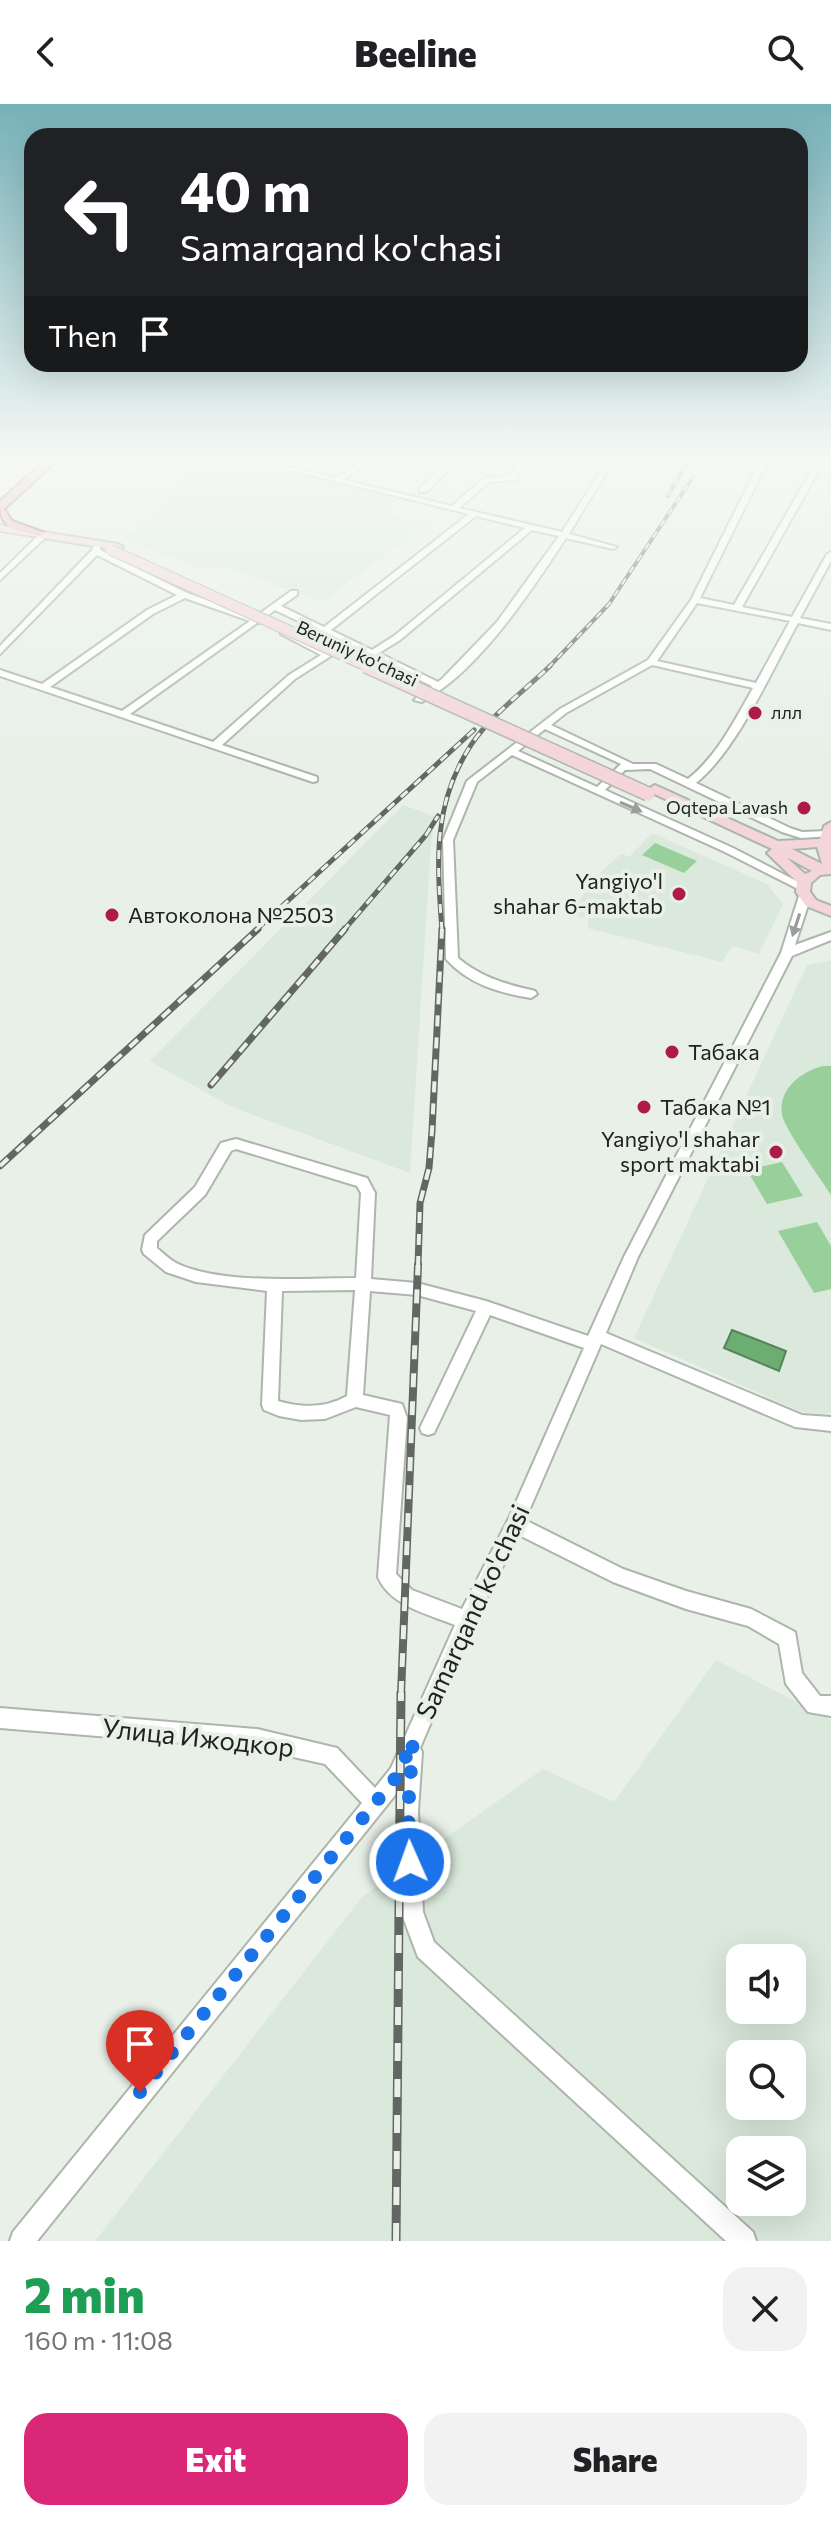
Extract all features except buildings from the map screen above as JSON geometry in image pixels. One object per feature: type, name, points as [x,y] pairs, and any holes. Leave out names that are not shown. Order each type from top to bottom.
[{"type":"main road","name":"Beruniy ko'chasi","points":[[137,561],[829,871]]},
{"type":"main road","name":"Beruniy ko'chasi","points":[[652,792],[772,852],[820,908],[831,911]]},
{"type":"main road","points":[[773,844],[800,846],[827,834],[829,871],[804,888]]},
{"type":"street","points":[[0,578],[16,561]]},
{"type":"street","points":[[0,651],[91,561]]},
{"type":"street","points":[[128,561],[184,595],[255,619],[327,655]]},
{"type":"street","points":[[323,632],[414,561]]},
{"type":"street","points":[[372,654],[397,638],[490,561]]},
{"type":"street","points":[[419,700],[440,686],[475,654],[543,561]]},
{"type":"street","points":[[531,994],[506,990],[471,977],[452,959],[448,840],[472,781],[544,725],[651,662],[695,600],[714,561]]},
{"type":"street","points":[[736,609],[764,561]]},
{"type":"street","points":[[689,784],[705,771],[738,724],[828,561]]},
{"type":"street","points":[[124,714],[294,593]]},
{"type":"street","points":[[44,687],[150,612],[184,595]]},
{"type":"street","points":[[695,600],[831,627]]},
{"type":"street","points":[[275,607],[440,686]]},
{"type":"street","points":[[217,744],[292,677],[348,644]]},
{"type":"street","points":[[651,662],[759,687]]},
{"type":"street","points":[[0,673],[313,779]]},
{"type":"street","points":[[544,725],[628,764],[652,766],[786,830],[801,835],[827,834]]},
{"type":"street","name":"Beruniy ko'chasi","points":[[510,751],[729,850],[804,888]]},
{"type":"street","points":[[598,792],[628,764]]},
{"type":"street","name":"Samarqand ko'chasi","points":[[22,2241],[398,1775],[466,1620],[515,1524],[631,1257],[787,953],[804,888]]},
{"type":"street","points":[[787,953],[831,936]]},
{"type":"street","points":[[355,1400],[363,1284],[368,1193],[362,1182],[247,1146],[226,1147],[200,1191],[150,1239],[149,1250],[174,1269],[214,1278],[275,1284],[363,1284],[417,1289],[593,1339],[801,1422],[831,1424]]},
{"type":"street","points":[[275,1284],[270,1405],[286,1414],[343,1408],[355,1400],[396,1409],[399,1418],[387,1577],[406,1596],[466,1620]]},
{"type":"street","points":[[428,1428],[486,1307]]},
{"type":"street","points":[[515,1524],[619,1576],[686,1600],[751,1618],[764,1625],[788,1639],[793,1677],[815,1705],[831,1706]]},
{"type":"street","name":"Улица Ижодкор","points":[[0,1718],[257,1739],[330,1755],[375,1802]]},
{"type":"street","points":[[413,1740],[408,1811],[412,1912],[426,1949],[744,2241]]},
{"type":"shaded area","points":[[179,561],[378,561],[322,602],[225,567],[198,568]]},
{"type":"shaded area","points":[[403,805],[436,817],[431,842],[410,1173],[232,1107],[150,1061]]},
{"type":"shaded area","name":"Yangiyo'l shahar 6-maktab","points":[[652,833],[767,884],[783,904],[759,954],[732,946],[722,962],[587,928],[589,918],[568,915],[599,874],[621,854],[629,857]]},
{"type":"shaded area","points":[[655,843],[697,861],[684,873],[642,855]]},
{"type":"shaded area","name":"Yangiyo'l shahar sport maktabi","points":[[831,960],[831,1412],[825,1414],[802,1412],[634,1338],[807,965]]},
{"type":"shaded area","points":[[823,1066],[831,1066],[831,1195],[796,1142],[782,1114],[784,1097],[793,1082]]},
{"type":"shaded area","points":[[782,1162],[803,1196],[767,1204],[747,1170]]},
{"type":"shaded area","points":[[817,1222],[831,1246],[831,1289],[814,1293],[778,1231]]},
{"type":"shaded area","points":[[732,1330],[786,1351],[779,1371],[724,1348]]},
{"type":"shaded area","points":[[716,1660],[831,1720],[831,2241],[95,2241],[362,1897],[543,1769],[614,1802]]},
{"type":"railway","points":[[549,667],[609,604],[638,561]]},
{"type":"railway","points":[[442,930],[440,835],[443,812],[458,767],[488,724],[549,667]]},
{"type":"railway","points":[[255,931],[474,730]]},
{"type":"railway","points":[[343,931],[426,835],[438,816]]},
{"type":"railway","points":[[0,1166],[258,929]]},
{"type":"railway","points":[[211,1085],[345,929]]},
{"type":"railway","points":[[418,1267],[420,1203],[429,1168],[432,1131],[442,930]]},
{"type":"railway","points":[[401,1695],[418,1265]]},
{"type":"railway","points":[[396,2241],[401,1693]]},
{"type":"place","name":"ллл","points":[[755,713]]},
{"type":"place","name":"Oqtepa Lavash","points":[[804,808]]},
{"type":"place","name":"Yangiyo'l shahar 6-maktab","points":[[679,894]]},
{"type":"place","name":"Автоколона №2503","points":[[112,915]]},
{"type":"place","name":"Табака","points":[[672,1052]]},
{"type":"place","name":"Табака №1","points":[[644,1107]]},
{"type":"place","name":"Yangiyo'l shahar sport maktabi","points":[[776,1152]]},
{"type":"route","points":[[140,2092],[398,1775],[413,1740],[408,1811],[410,1862]]}]
